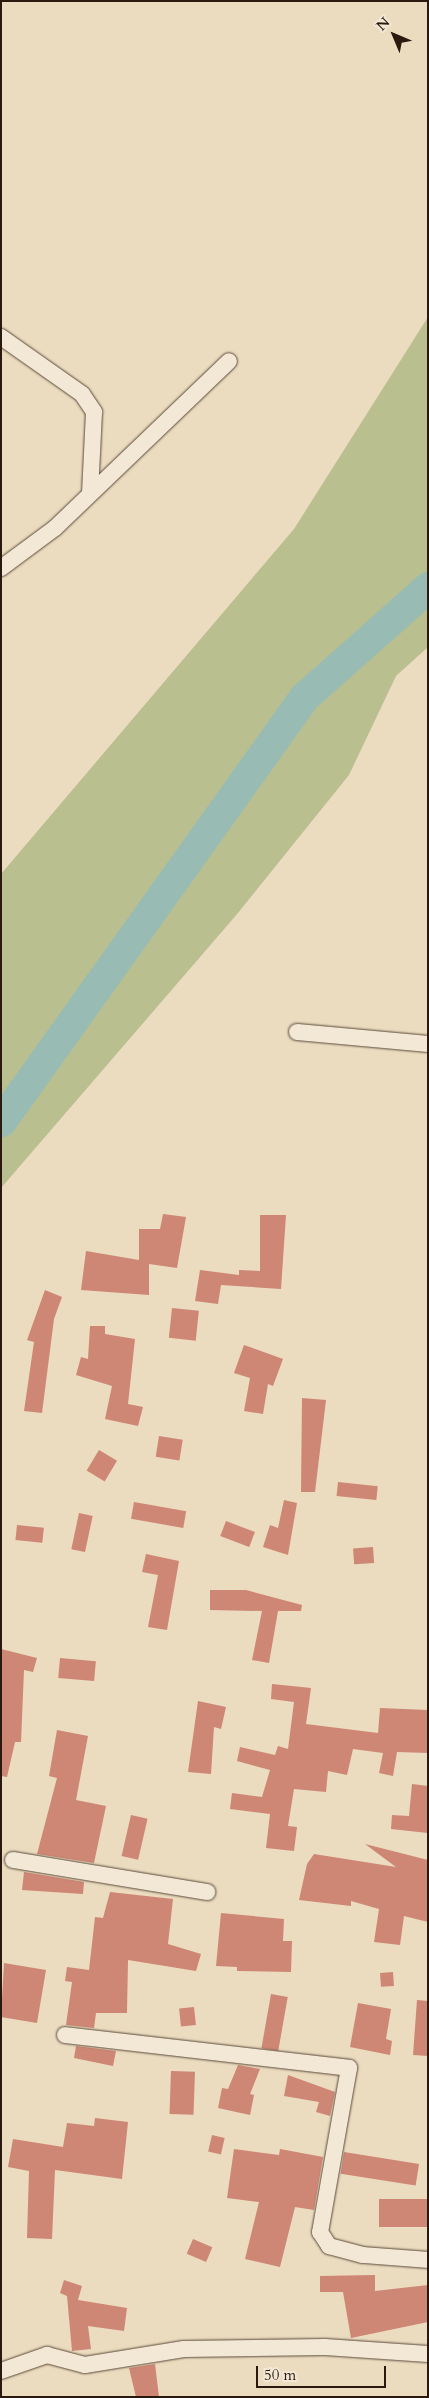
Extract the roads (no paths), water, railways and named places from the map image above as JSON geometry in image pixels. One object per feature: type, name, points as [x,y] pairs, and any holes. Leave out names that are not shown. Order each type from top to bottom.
[{"type":"street","points":[[1,337],[82,394],[94,412],[90,494]]},
{"type":"street","points":[[1,568],[55,528],[229,361]]},
{"type":"street","points":[[297,1032],[428,1044]]},
{"type":"street","points":[[13,1860],[207,1892]]},
{"type":"street","points":[[65,2035],[348,2068],[320,2232],[329,2246],[363,2256],[428,2260]]},
{"type":"street","points":[[1,2371],[47,2355],[85,2365],[184,2349],[325,2347],[428,2354]]},
{"type":"waterway","points":[[1,1121],[304,697],[428,587]]}]
